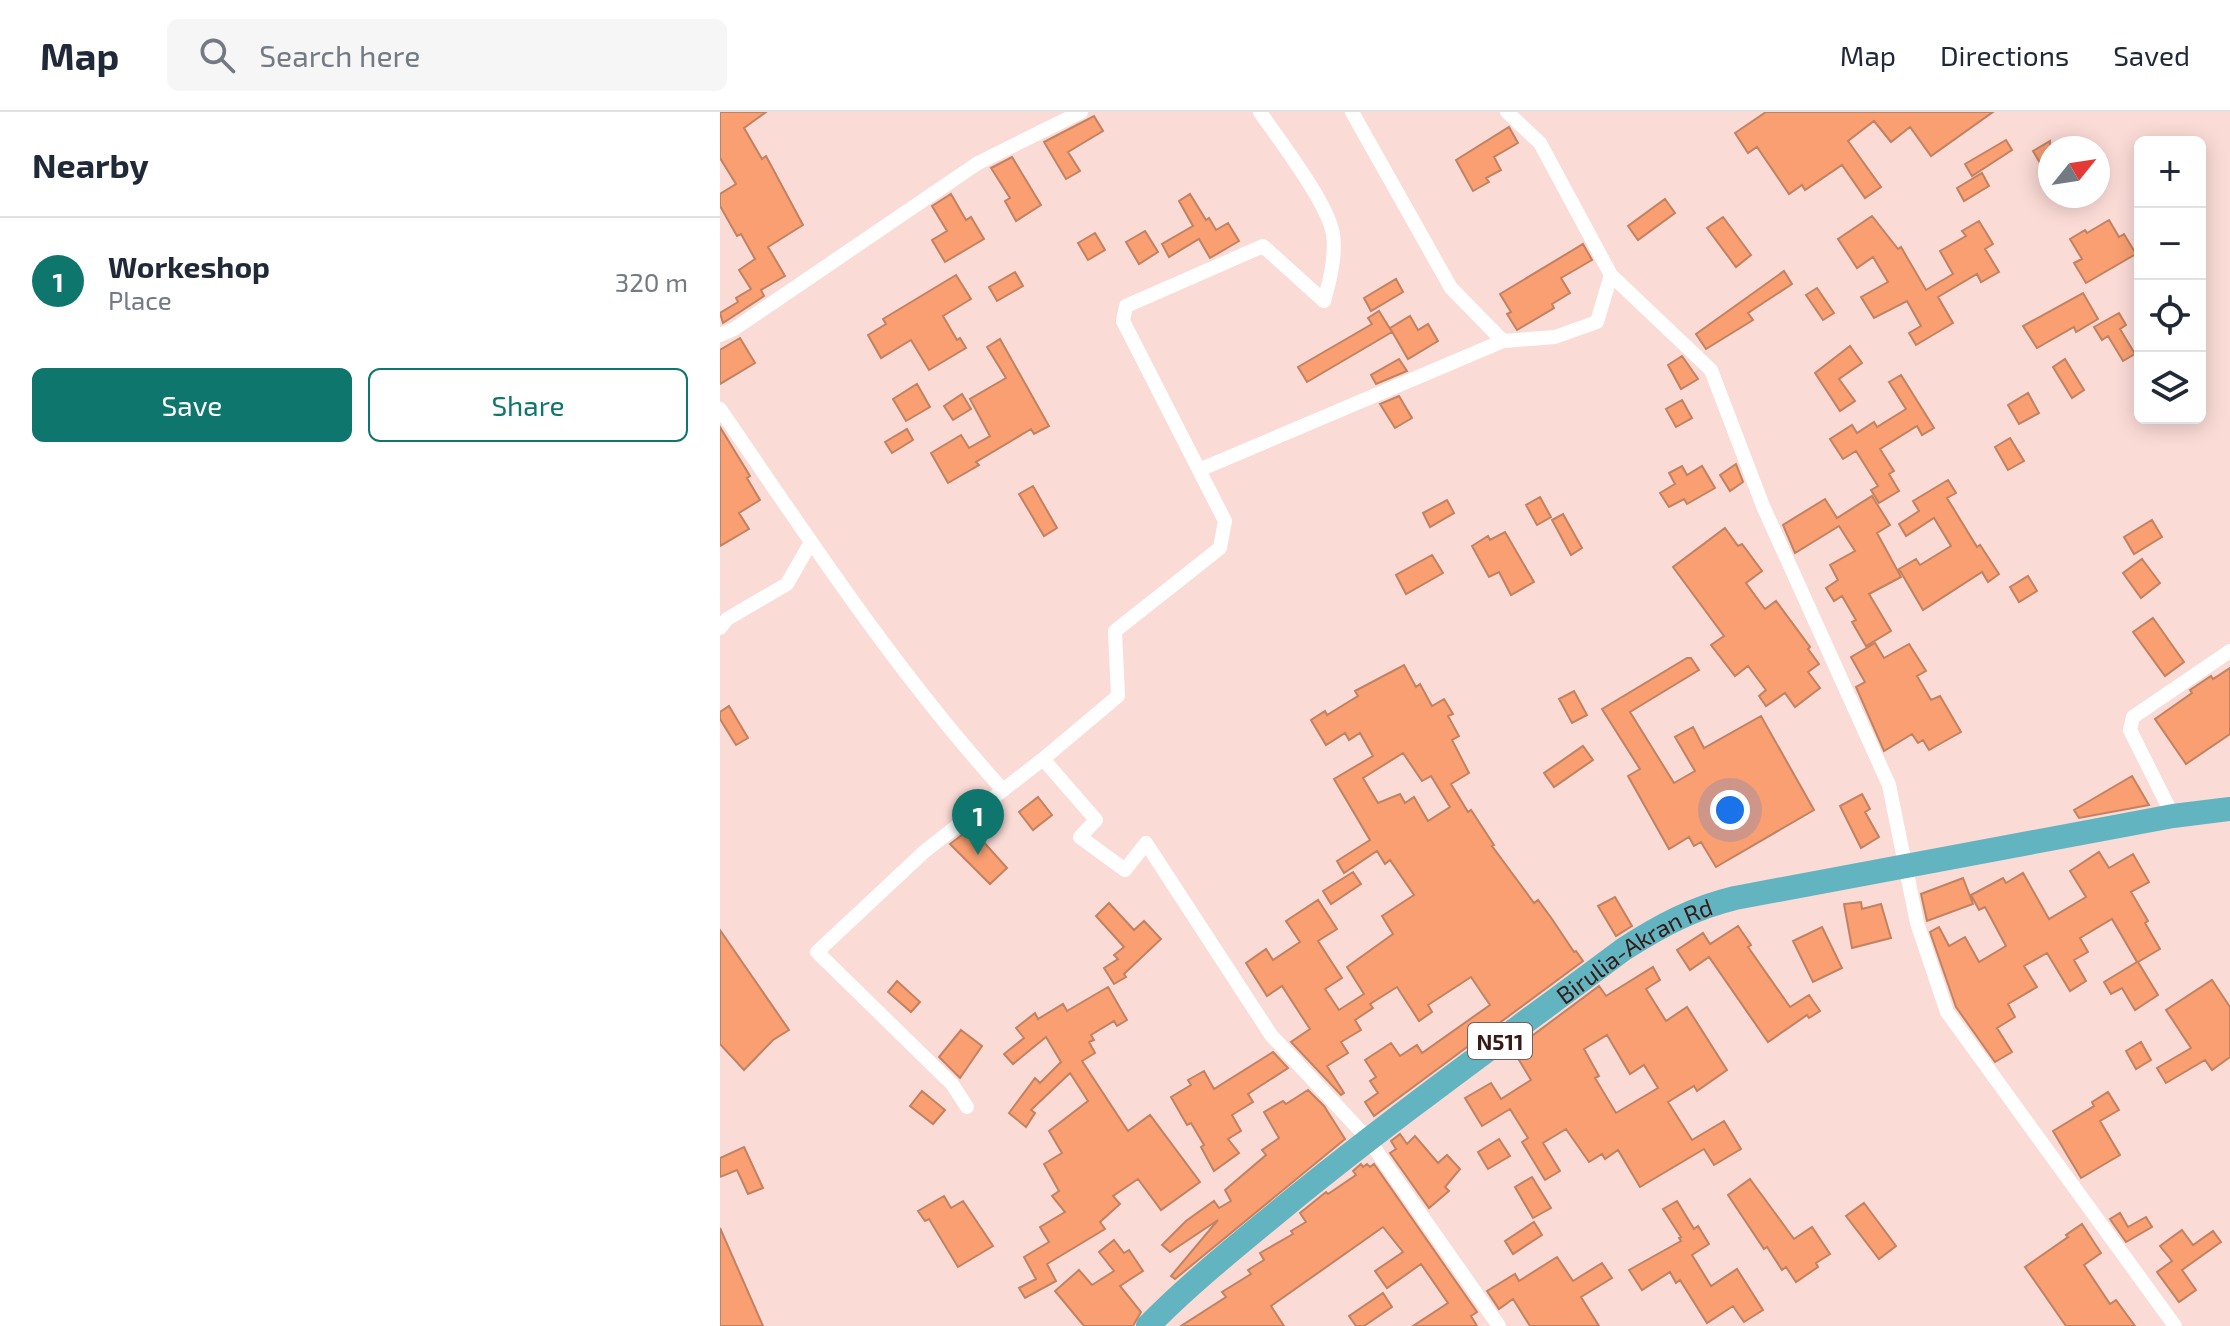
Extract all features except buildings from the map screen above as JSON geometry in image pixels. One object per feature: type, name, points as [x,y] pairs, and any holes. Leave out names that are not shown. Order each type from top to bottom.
[{"type":"highway","name":"Birulia-Akran Rd","points":[[1148,1326],[1259,1228],[1368,1139],[1624,949],[1662,925],[1701,906],[2173,816],[2230,809]]},
{"type":"street","points":[[720,335],[734,329],[978,163],[1081,112]]},
{"type":"street","points":[[967,1107],[952,1084],[817,952],[925,851],[1118,696],[1115,631],[1220,548],[1225,521],[1123,321],[1126,306],[1263,246],[1324,301],[1332,274],[1333,234],[1324,208],[1260,112]]},
{"type":"street","points":[[1352,112],[1451,288],[1503,341]]},
{"type":"street","points":[[1507,112],[1540,143],[1611,275],[1711,370],[1763,506],[1889,785],[1917,923],[1947,1012],[2175,1326]]},
{"type":"street","points":[[1199,470],[1503,341],[1555,337],[1597,322],[1611,275]]},
{"type":"street","points":[[720,409],[811,542],[948,729],[1003,790]]},
{"type":"street","points":[[720,628],[727,619],[787,584],[811,542]]},
{"type":"street","points":[[2173,816],[2130,730],[2133,717],[2230,651]]},
{"type":"street","points":[[1043,759],[1096,820],[1080,837],[1125,870],[1146,843],[1271,1035],[1368,1139],[1499,1326]]},
{"type":"place","name":"Workeshop","points":[[978,855]]}]
